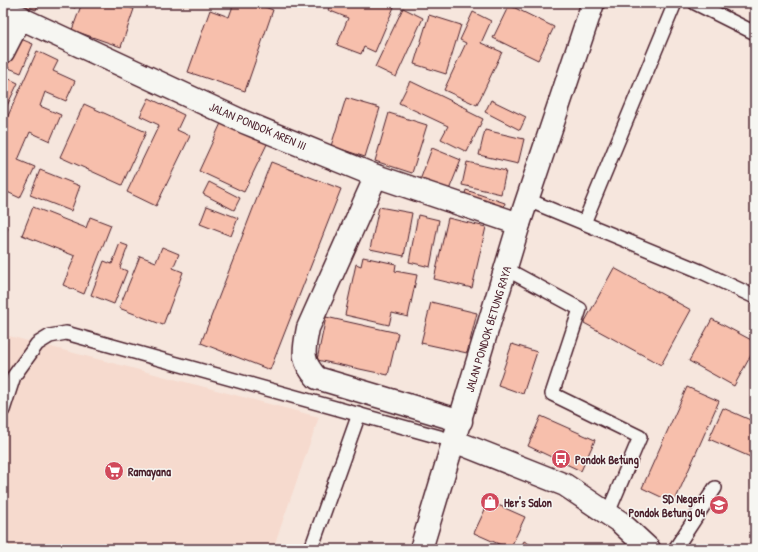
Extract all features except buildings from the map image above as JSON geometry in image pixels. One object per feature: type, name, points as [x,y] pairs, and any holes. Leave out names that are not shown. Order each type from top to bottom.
[{"type":"street","name":"JALAN PONDOK BETUNG RAYA","points":[[421,549],[519,224],[593,3]]},
{"type":"street","points":[[3,52],[12,14]]},
{"type":"street","name":"JALAN PONDOK AREN III","points":[[12,14],[244,122],[376,176],[519,224]]},
{"type":"street","points":[[376,176],[308,328],[304,354],[307,366],[318,378],[460,420]]},
{"type":"street","points":[[454,441],[566,485],[620,522],[649,549]]},
{"type":"lane","points":[[584,223],[675,3]]},
{"type":"lane","points":[[695,3],[755,32]]},
{"type":"lane","points":[[528,200],[700,271],[755,297]]},
{"type":"lane","points":[[506,269],[580,309],[552,394],[640,437],[608,513]]},
{"type":"lane","points":[[3,410],[14,376],[37,344],[50,336],[66,333],[454,441]]},
{"type":"lane","points":[[311,549],[359,414]]},
{"type":"lane","points":[[675,549],[715,488]]},
{"type":"shaded area","points":[[9,336],[319,417],[273,549],[3,549],[3,354]]},
{"type":"place","name":"Pondok Betung","points":[[561,459]]},
{"type":"place","name":"Ramayana","points":[[114,471]]},
{"type":"place","name":"Her's Salon","points":[[490,502]]},
{"type":"place","name":"SD Negeri Pondok Betung 04","points":[[719,505]]}]
